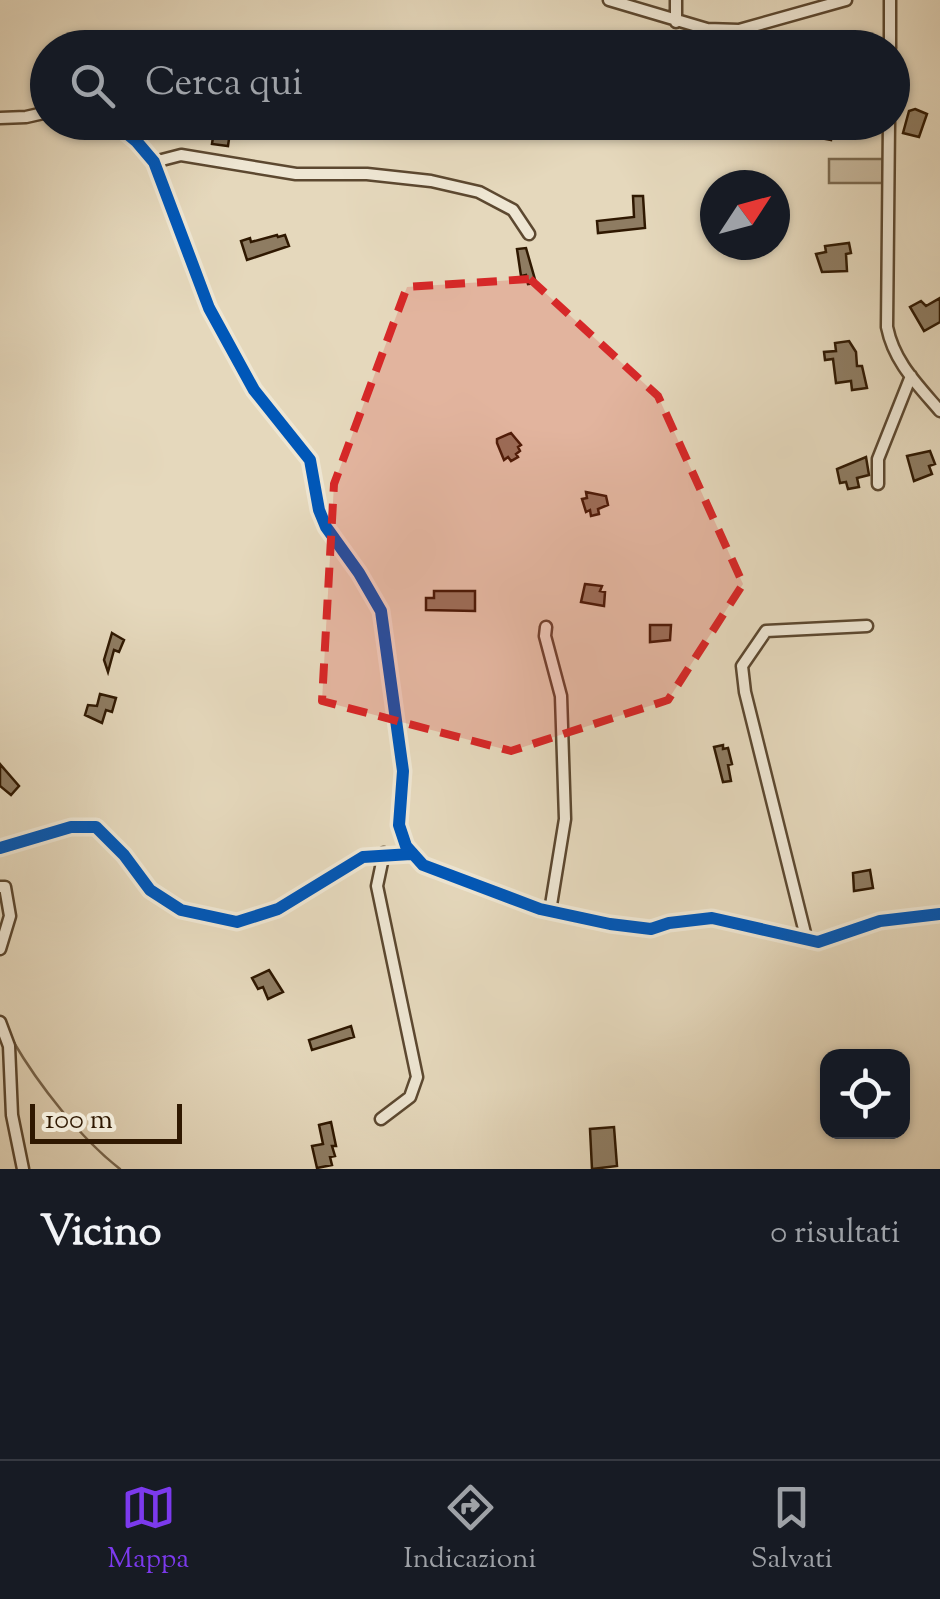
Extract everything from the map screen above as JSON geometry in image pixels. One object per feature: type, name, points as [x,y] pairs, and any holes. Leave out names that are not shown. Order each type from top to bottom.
[{"type":"street","points":[[609,0],[676,22],[739,30],[846,0]]},
{"type":"street","points":[[676,0],[676,22]]},
{"type":"street","points":[[890,0],[890,30]]},
{"type":"street","points":[[0,118],[30,116]]},
{"type":"street","points":[[136,140],[154,162],[209,308],[254,390],[310,460],[319,510],[326,526],[381,612],[403,770],[399,825],[411,854],[424,865],[550,911],[651,929],[712,918],[818,942],[880,921],[940,914]]},
{"type":"street","points":[[889,140],[887,327],[892,349],[940,411]]},
{"type":"street","points":[[154,162],[181,155],[296,174],[368,174],[431,181],[479,192],[513,210],[529,234]]},
{"type":"street","points":[[878,484],[878,459],[910,376]]},
{"type":"street","points":[[807,941],[745,692],[742,666],[766,631],[867,626]]},
{"type":"street","points":[[546,627],[561,696],[564,819],[550,911]]},
{"type":"street","points":[[0,848],[71,826],[96,827],[124,854],[150,890],[180,910],[237,922],[278,909],[364,857],[411,854]]},
{"type":"street","points":[[381,1119],[410,1097],[417,1076],[377,886],[384,853]]},
{"type":"street","points":[[0,888],[5,887],[10,916],[0,949]]},
{"type":"street","points":[[0,1022],[9,1046],[12,1116],[24,1169]]},
{"type":"highlighted area","points":[[530,279],[658,396],[743,584],[668,700],[511,751],[322,701],[334,484],[407,287]]},
{"type":"shaded area","points":[[829,159],[883,159],[883,183],[829,183]]},
{"type":"building","points":[[910,111],[927,114],[919,137],[910,135]]},
{"type":"building","points":[[213,140],[229,140],[228,146],[212,144]]},
{"type":"building","points":[[633,196],[643,196],[645,228],[598,233],[597,221],[634,217]]},
{"type":"building","points":[[285,235],[289,246],[247,260],[241,241]]},
{"type":"building","points":[[849,243],[847,271],[822,272],[816,254],[826,252],[825,246]]},
{"type":"building","points":[[526,248],[536,283],[528,284],[526,275],[521,276],[517,249]]},
{"type":"building","points":[[940,298],[940,322],[924,331],[910,307],[921,301],[926,306]]},
{"type":"building","points":[[849,341],[856,352],[857,366],[862,366],[867,388],[852,390],[851,381],[836,383],[833,359],[825,360],[824,352],[836,351],[835,343]]},
{"type":"building","points":[[511,433],[521,445],[518,457],[511,461],[508,457],[504,460],[497,439]]},
{"type":"building","points":[[930,451],[935,464],[929,466],[932,474],[914,481],[907,456]]},
{"type":"building","points":[[866,457],[869,475],[857,478],[859,487],[848,489],[846,482],[840,483],[837,469]]},
{"type":"building","points":[[586,492],[606,496],[608,505],[598,509],[599,514],[591,516],[590,510],[586,512],[582,499],[587,498]]},
{"type":"building","points":[[585,584],[602,586],[604,606],[581,602]]},
{"type":"building","points":[[434,591],[475,591],[475,611],[426,610],[426,598],[434,598]]},
{"type":"building","points":[[650,625],[671,625],[670,640],[650,642]]},
{"type":"building","points":[[112,633],[124,640],[119,652],[114,650],[108,672],[104,660]]},
{"type":"building","points":[[100,694],[116,698],[112,712],[106,710],[102,723],[85,715],[88,705],[97,706]]},
{"type":"building","points":[[723,745],[723,749],[728,748],[732,764],[728,765],[731,781],[723,782],[714,747]]},
{"type":"building","points":[[0,764],[19,786],[11,795],[0,786]]},
{"type":"building","points":[[870,870],[873,888],[854,891],[853,873]]},
{"type":"building","points":[[269,970],[283,992],[268,999],[263,987],[258,989],[252,978]]},
{"type":"building","points":[[351,1026],[354,1037],[312,1050],[309,1040]]},
{"type":"building","points":[[331,1122],[335,1156],[330,1157],[332,1165],[317,1168],[312,1146],[323,1144],[319,1125]]},
{"type":"building","points":[[614,1127],[617,1166],[592,1169],[590,1129]]},
{"type":"waterway","points":[[5,1019],[8,1029]]},
{"type":"waterway","points":[[13,1041],[61,1110],[120,1169]]},
{"type":"cycle path","points":[[135,140],[154,162],[209,308],[254,390],[310,460],[326,527],[381,611],[403,771],[399,825],[406,846],[423,865],[540,909],[651,929],[712,918],[818,942],[880,921],[940,914]]},
{"type":"cycle path","points":[[0,848],[71,827],[96,827],[124,855],[150,890],[181,910],[237,922],[278,909],[363,857],[411,854]]}]
